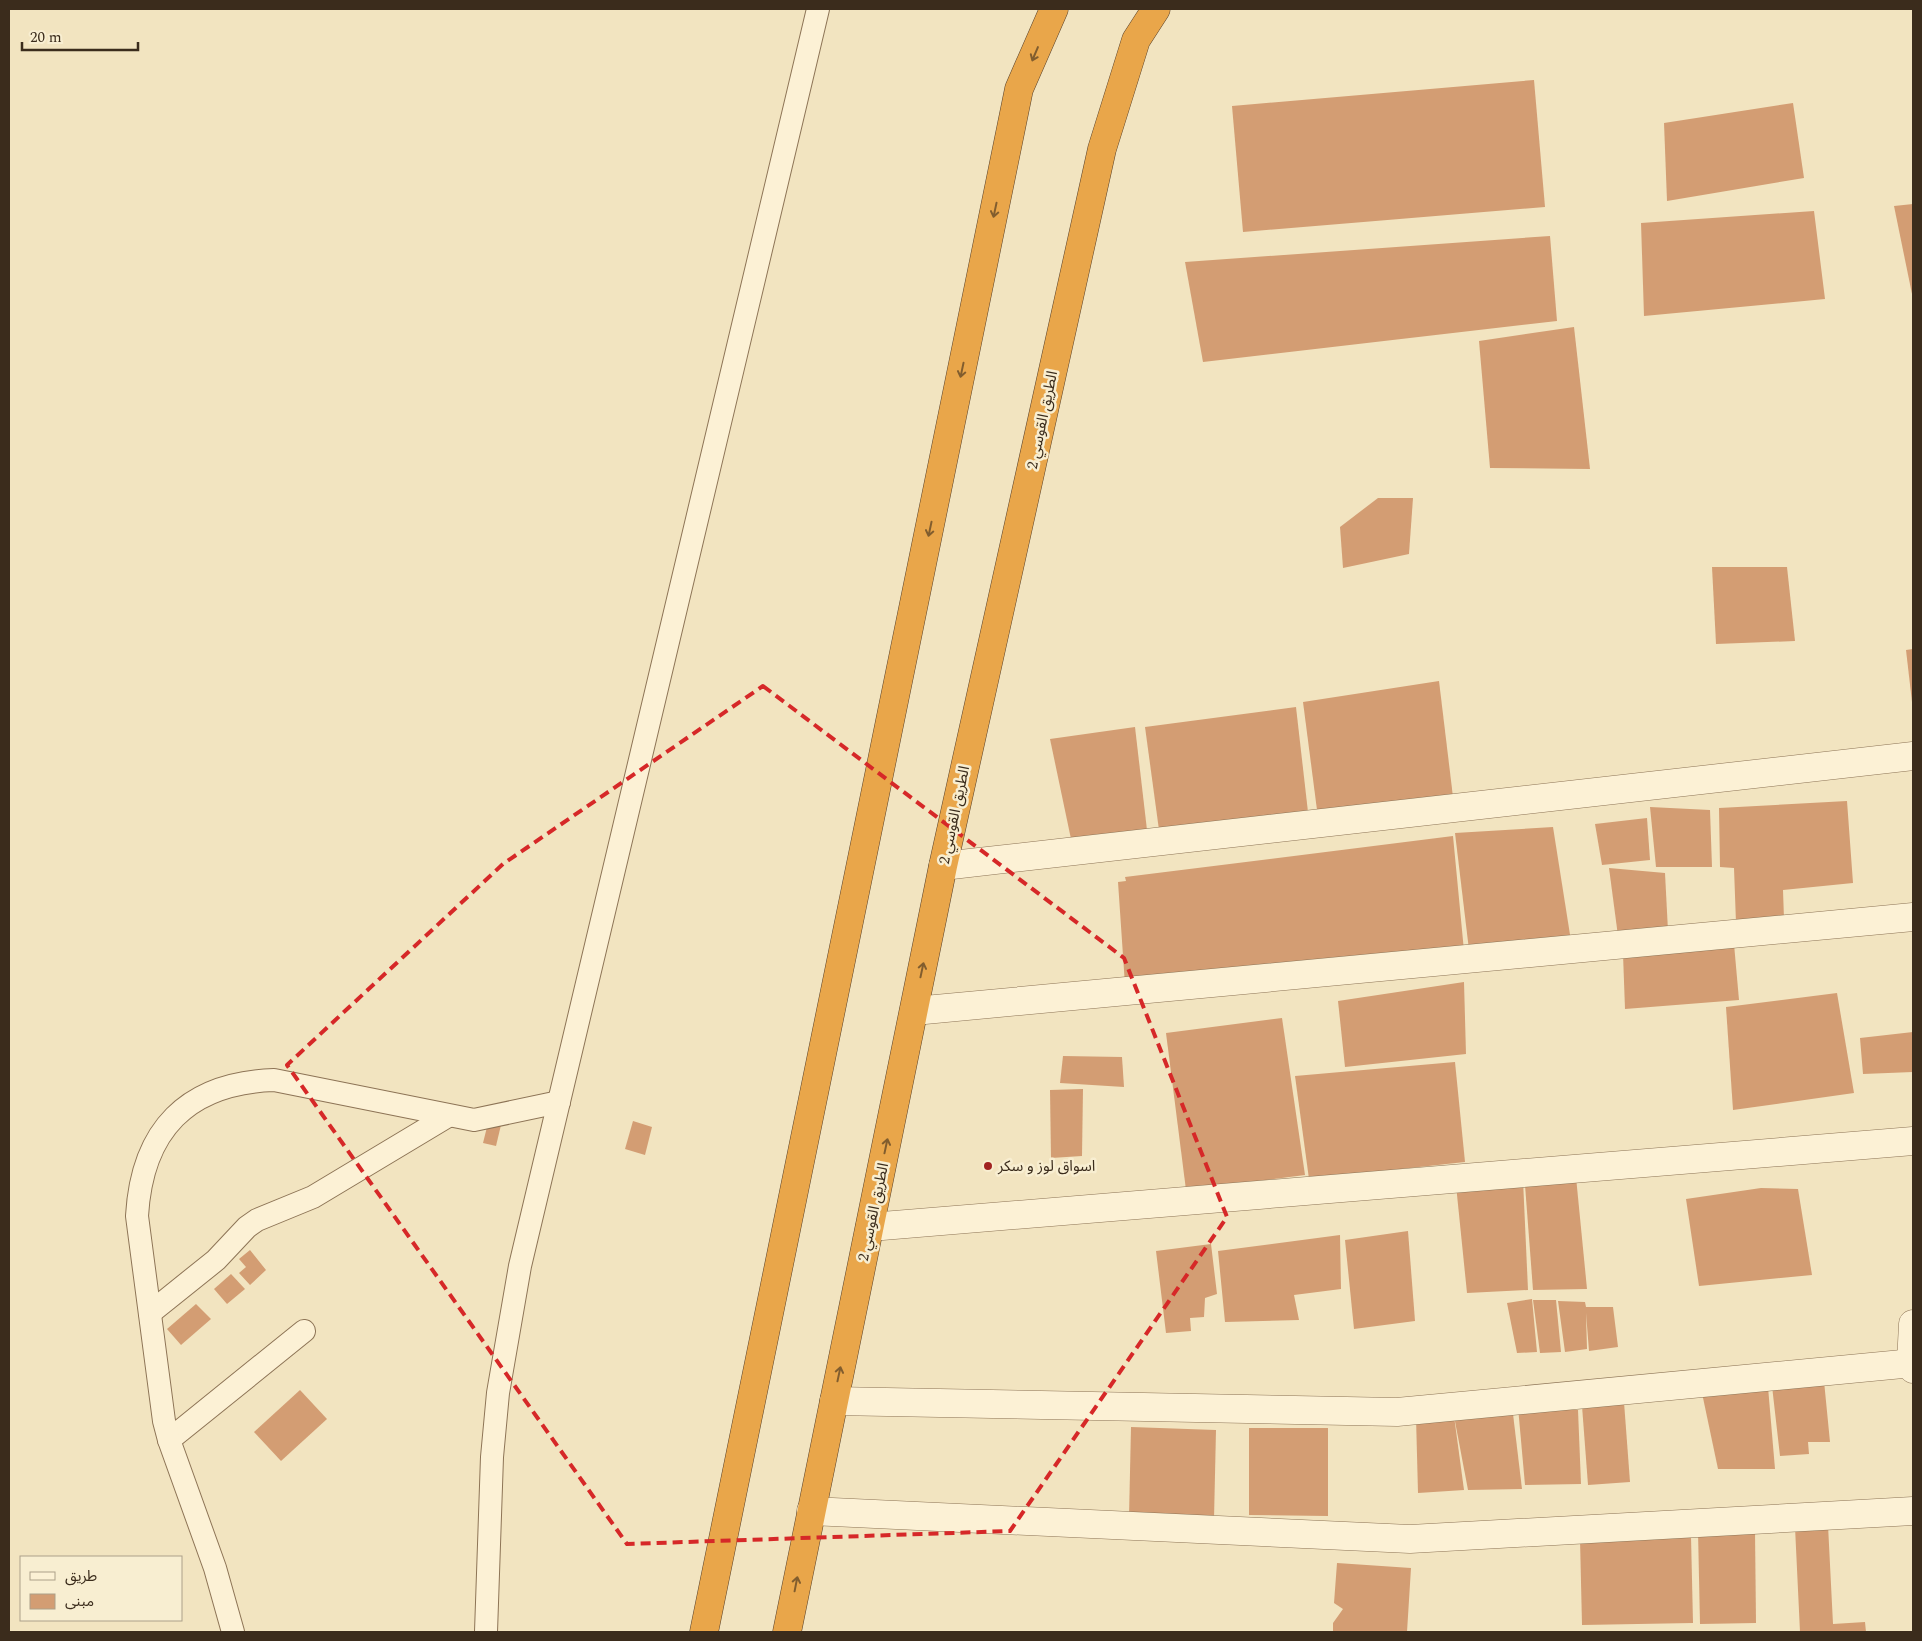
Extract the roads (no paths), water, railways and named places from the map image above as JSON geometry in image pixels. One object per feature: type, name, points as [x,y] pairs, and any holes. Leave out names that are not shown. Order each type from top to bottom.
[{"type":"highway","points":[[704,1632],[1019,90],[1054,9]]},
{"type":"highway","name":"الطريق القوسي 2","points":[[787,1632],[943,866],[1102,149],[1136,40],[1156,9]]},
{"type":"street","points":[[943,866],[1913,756]]},
{"type":"street","points":[[914,1010],[1913,917]]},
{"type":"street","points":[[870,1227],[1913,1141]]},
{"type":"street","points":[[834,1401],[1397,1412],[1913,1365],[1913,1324]]},
{"type":"street","points":[[811,1511],[1410,1539],[1913,1511]]},
{"type":"lane","points":[[486,1632],[488,1520],[498,1393],[520,1266],[818,9]]},
{"type":"lane","points":[[233,1632],[215,1568],[169,1440],[161,1402],[137,1216],[138,1189],[145,1162],[158,1138],[175,1117],[196,1100],[220,1088],[246,1081],[274,1080],[467,1120],[486,1119],[559,1102]]},
{"type":"lane","points":[[150,1313],[216,1260],[247,1227],[258,1220],[320,1194],[448,1116]]},
{"type":"lane","points":[[169,1440],[304,1331]]},
{"type":"place","name":"اسواق لوز و سكر","points":[[988,1166]]}]
